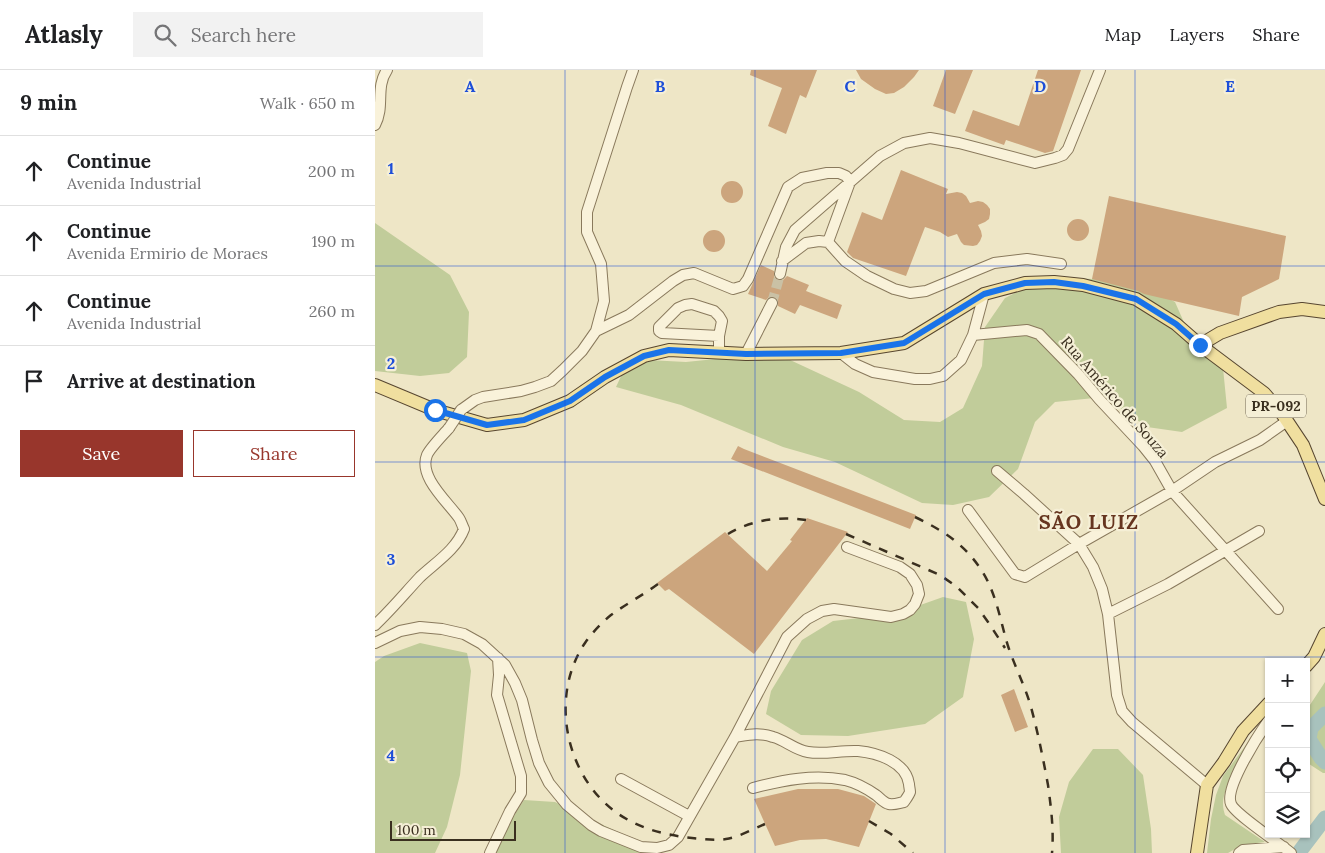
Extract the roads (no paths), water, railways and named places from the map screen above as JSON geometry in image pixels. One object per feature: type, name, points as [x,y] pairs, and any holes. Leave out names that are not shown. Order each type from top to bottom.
[{"type":"main road","points":[[375,386],[435,410],[487,425],[524,420],[570,401],[605,377],[644,356],[669,350],[746,354],[841,353],[904,343],[984,294],[1025,283],[1054,282],[1083,286],[1136,299],[1176,324],[1200,345],[1220,333],[1279,312],[1302,309],[1325,312]]},
{"type":"main road","name":"PR-092","points":[[1200,345],[1265,393],[1283,414],[1303,445],[1325,498]]},
{"type":"main road","points":[[1310,662],[1325,634]]},
{"type":"main road","points":[[1197,853],[1207,785],[1243,731],[1265,707]]},
{"type":"street","points":[[375,125],[380,111],[381,80],[387,70]]},
{"type":"street","points":[[375,625],[421,576],[447,554],[460,538],[464,529],[460,520],[430,481],[425,465],[427,455],[461,410],[483,397],[521,391],[551,380],[582,351],[596,331],[604,301],[601,264],[587,232],[587,212],[633,70]]},
{"type":"street","points":[[780,274],[786,247],[795,230],[880,156],[904,143],[930,138],[959,143],[1035,163],[1047,161],[1063,154],[1068,149],[1079,125],[1100,70]]},
{"type":"street","points":[[596,331],[629,315],[683,275],[694,273],[733,289],[743,286],[748,279],[788,187],[803,178],[827,172],[847,176],[850,182],[828,242]]},
{"type":"street","points":[[782,261],[806,243],[828,242],[845,261],[867,276],[894,289],[909,293],[926,291],[994,263],[1027,259],[1061,264]]},
{"type":"street","points":[[841,353],[855,364],[873,372],[915,379],[930,379],[943,376],[961,360],[973,335],[984,294]]},
{"type":"street","points":[[746,354],[772,303]]},
{"type":"street","points":[[719,336],[662,333],[659,331],[659,327],[678,308],[685,305],[692,304],[715,310],[722,321],[719,336],[719,352]]},
{"type":"street","name":"Rua Américo de Souza","points":[[973,335],[1027,330],[1039,334],[1143,446],[1155,460],[1173,491],[1278,609]]},
{"type":"street","points":[[968,510],[1015,574],[1025,577],[1173,491],[1215,462],[1260,440],[1287,421]]},
{"type":"street","points":[[997,471],[1079,544],[1093,567],[1103,589],[1117,695],[1122,711],[1132,722],[1207,785]]},
{"type":"street","points":[[1107,614],[1168,584],[1259,531]]},
{"type":"street","points":[[375,643],[400,631],[420,627],[464,634],[482,644],[505,665],[515,683],[522,700],[539,763],[549,783],[567,805],[601,831],[641,847],[657,848],[669,845],[678,837],[735,737],[787,637],[807,619],[822,611],[834,609],[891,617],[903,614],[915,604],[919,594],[917,585],[910,574],[900,567],[847,547]]},
{"type":"street","points":[[490,853],[510,811],[521,793],[521,776],[497,695],[498,658]]},
{"type":"street","points":[[1265,726],[1241,765],[1229,795],[1231,804],[1239,813],[1287,850]]},
{"type":"street","points":[[735,737],[755,733],[774,737],[806,752],[859,752],[878,755],[892,761],[904,770],[910,791],[904,802],[887,804],[866,788],[844,780],[803,778],[778,781],[753,788]]},
{"type":"street","points":[[621,779],[689,816]]},
{"type":"street","points":[[1239,853],[1243,850],[1287,850]]},
{"type":"waterway","points":[[1325,714],[1311,728],[1309,739],[1325,762]]},
{"type":"waterway","points":[[1300,851],[1325,818]]},
{"type":"tunnel","points":[[772,303],[780,274]]},
{"type":"railway","points":[[915,517],[943,532],[959,544],[980,568],[990,586],[1008,646],[1029,699],[1036,726],[1049,793],[1052,853]]},
{"type":"railway","points":[[728,534],[746,525],[766,520],[806,520]]},
{"type":"railway","points":[[846,534],[940,575],[957,587],[978,608],[1005,648]]},
{"type":"railway","points":[[658,584],[604,621],[585,643],[574,664],[567,687],[566,710],[568,734],[575,757],[585,778],[599,797],[617,813],[644,827],[672,835],[718,840],[736,837],[765,824]]},
{"type":"railway","points":[[869,821],[891,834],[913,853]]},
{"type":"district","name":"SÃO LUIZ","points":[[1089,521]]}]
